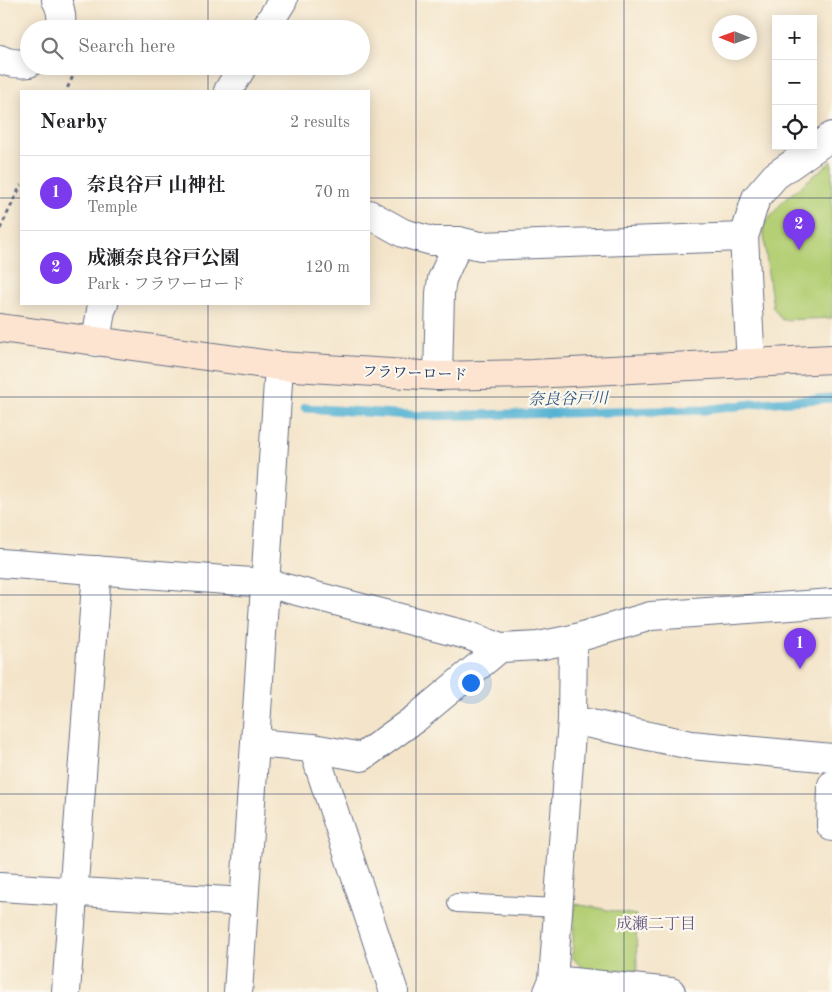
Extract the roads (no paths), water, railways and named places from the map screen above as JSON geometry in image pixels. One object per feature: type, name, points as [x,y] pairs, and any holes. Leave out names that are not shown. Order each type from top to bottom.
[{"type":"street","points":[[56,0],[59,4],[62,20]]},
{"type":"street","points":[[271,20],[283,0]]},
{"type":"street","points":[[0,59],[20,64]]},
{"type":"street","points":[[229,90],[238,75]]},
{"type":"street","points":[[751,364],[744,237],[756,198],[775,176],[832,136]]},
{"type":"street","points":[[370,215],[403,232],[432,241],[459,241],[480,246],[744,237]]},
{"type":"street","points":[[438,376],[442,279],[459,241]]},
{"type":"street","points":[[96,342],[104,305]]},
{"type":"street","name":"フラワーロード","points":[[0,328],[279,366],[438,376],[542,374],[832,359]]},
{"type":"street","points":[[238,992],[279,366]]},
{"type":"street","points":[[0,563],[266,583],[470,636],[500,648],[538,646],[573,639],[651,616],[832,603]]},
{"type":"street","points":[[66,992],[96,570]]},
{"type":"street","points":[[573,639],[572,720],[559,908],[551,986],[671,992]]},
{"type":"street","points":[[255,743],[313,748],[362,758],[416,718],[500,648]]},
{"type":"street","points":[[572,720],[692,745],[832,758]]},
{"type":"street","points":[[313,748],[394,992]]},
{"type":"street","points":[[832,785],[832,826]]},
{"type":"street","points":[[0,887],[244,902]]},
{"type":"lane","points":[[457,903],[559,908]]},
{"type":"waterway","name":"奈良谷戸川","points":[[305,408],[425,416],[704,410],[761,403],[832,398]]},
{"type":"place","name":"成瀬奈良谷戸公園","points":[[799,250]]},
{"type":"place","name":"奈良谷戸 山神社","points":[[800,669]]},
{"type":"district","name":"成瀬二丁目","points":[[656,923]]}]
